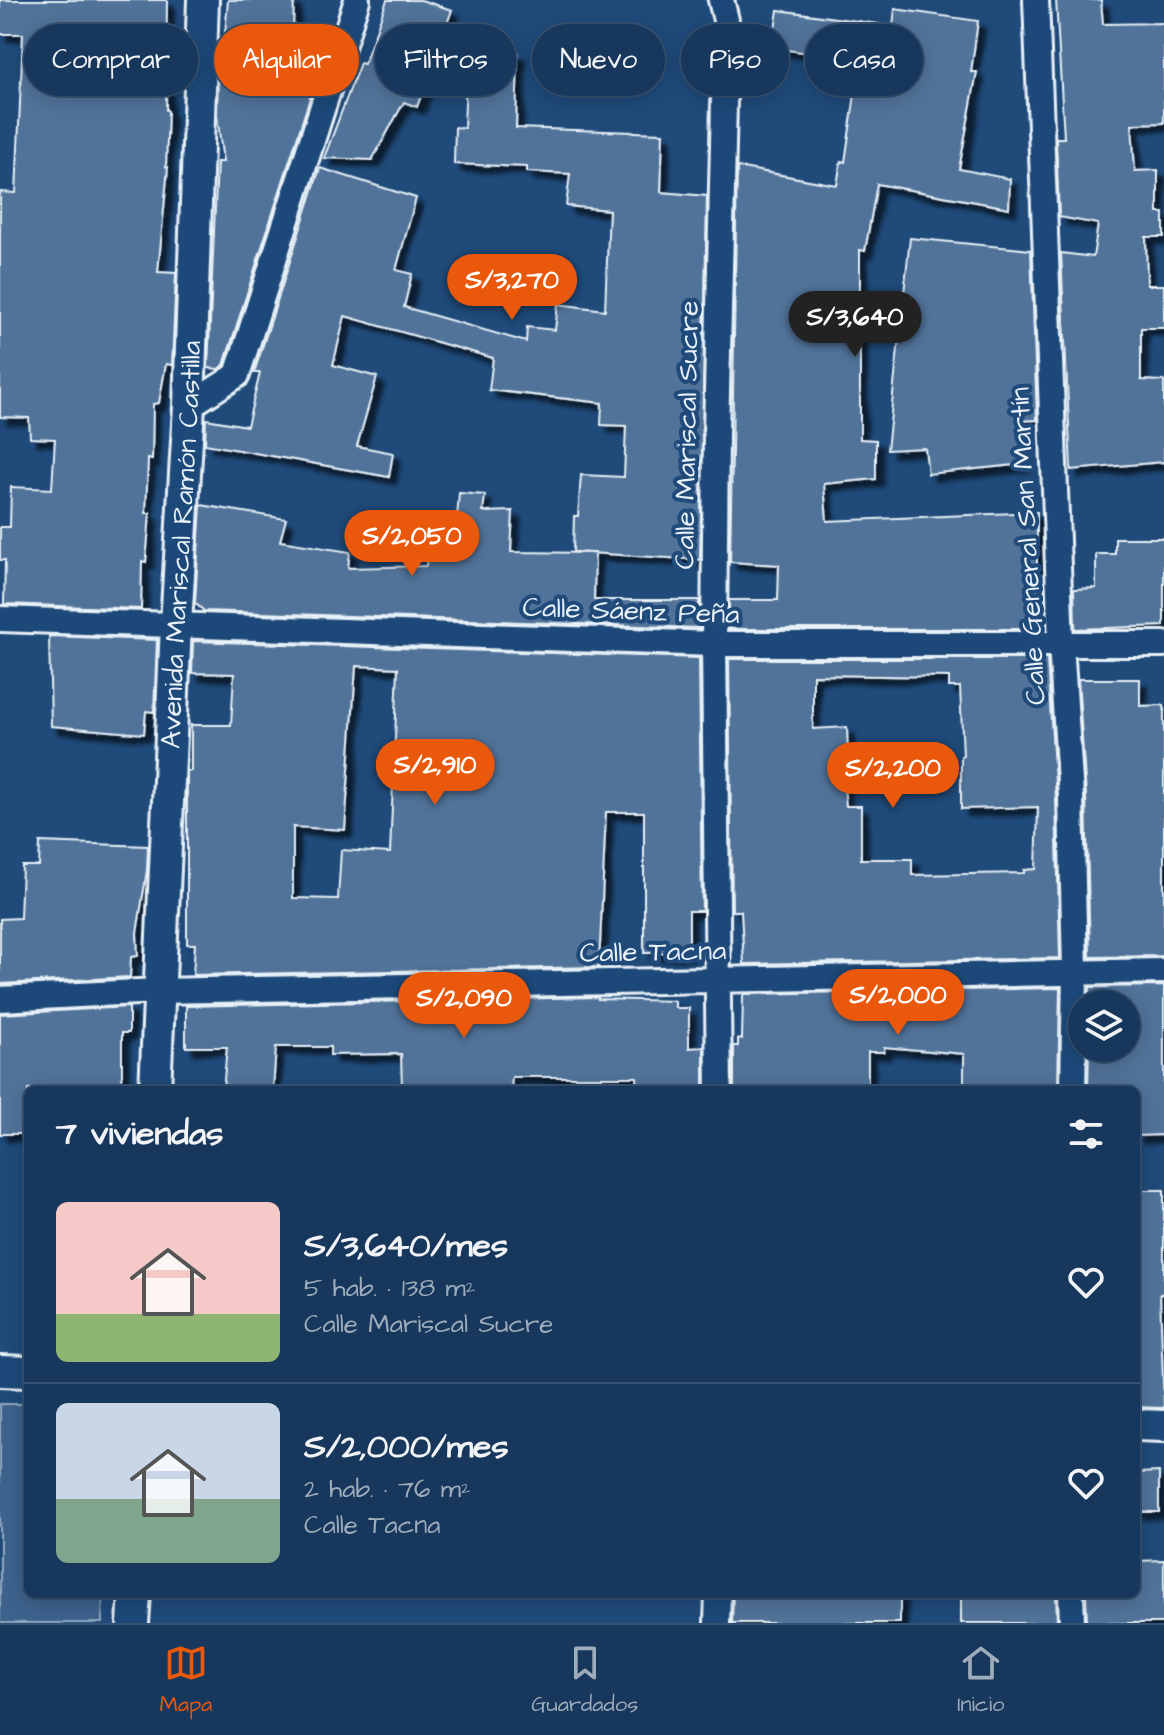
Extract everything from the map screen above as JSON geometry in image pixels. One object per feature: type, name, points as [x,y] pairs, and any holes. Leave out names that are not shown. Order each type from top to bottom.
[{"type":"street","name":"Avenida Mariscal Ramón Castilla","points":[[155,1086],[189,406],[203,0]]},
{"type":"street","points":[[189,406],[237,375],[357,0]]},
{"type":"street","name":"Calle General San Martín","points":[[1036,0],[1061,644],[1071,797],[1075,971],[1073,1086]]},
{"type":"street","name":"Calle Mariscal Sucre","points":[[719,1086],[714,644],[716,434],[728,7]]},
{"type":"street","name":"Calle Sáenz Peña","points":[[0,619],[714,644],[1164,644]]},
{"type":"street","name":"Calle Tacna","points":[[0,999],[158,991],[1164,971]]},
{"type":"street","points":[[0,1371],[24,1372]]},
{"type":"street","points":[[1140,1425],[1164,1426]]},
{"type":"street","points":[[133,1623],[135,1598]]},
{"type":"street","points":[[717,1623],[718,1598]]},
{"type":"street","points":[[1071,1598],[1072,1623]]},
{"type":"shaded area","points":[[0,1404],[24,1404],[24,1598],[103,1598],[102,1623],[0,1623]]},
{"type":"building","points":[[0,0],[167,0],[167,24],[24,24],[24,96],[166,96],[168,167],[158,272],[176,273],[172,365],[166,364],[159,403],[153,404],[152,460],[148,459],[146,513],[150,513],[146,562],[142,561],[141,609],[4,604],[5,560],[0,560],[0,527],[10,527],[11,487],[52,489],[55,439],[30,438],[29,418],[0,417],[0,192],[16,193],[23,34],[0,34]]},
{"type":"building","points":[[228,0],[294,0],[293,24],[226,24]]},
{"type":"building","points":[[387,0],[421,0],[452,10],[447,24],[378,24]]},
{"type":"building","points":[[1056,0],[1101,0],[1103,24],[1164,23],[1164,123],[1132,124],[1135,171],[1158,170],[1158,213],[1164,213],[1164,237],[1146,237],[1147,285],[1164,285],[1164,328],[1141,328],[1141,380],[1164,381],[1164,462],[1071,470],[1061,253],[1093,257],[1098,224],[1059,217],[1056,138],[1064,138]]},
{"type":"building","points":[[895,9],[978,21],[971,72],[977,72],[959,169],[1010,179],[1009,208],[877,184],[865,251],[860,250],[860,439],[876,440],[876,479],[824,484],[827,521],[1037,512],[1037,592],[1044,591],[1045,629],[729,629],[729,600],[778,600],[779,565],[730,562],[737,167],[837,185],[841,161],[845,162],[855,96],[923,96],[923,24],[893,24]]},
{"type":"building","points":[[778,10],[879,24],[805,24],[805,52],[789,50],[789,24],[776,24]]},
{"type":"building","points":[[375,33],[375,96],[421,96],[417,107],[404,102],[372,160],[324,158],[347,96],[359,96],[359,66],[364,64]]},
{"type":"building","points":[[518,53],[516,128],[663,133],[661,192],[707,196],[700,560],[573,552],[574,516],[578,516],[581,475],[624,477],[626,426],[601,425],[602,403],[489,390],[493,358],[345,316],[333,365],[377,377],[357,446],[393,453],[389,477],[205,444],[206,419],[247,426],[260,373],[254,373],[320,168],[416,198],[396,270],[412,274],[404,307],[526,342],[527,327],[555,330],[558,304],[605,310],[609,210],[566,206],[570,174],[527,172],[527,167],[454,164],[455,127],[464,128],[465,96],[516,96]]},
{"type":"building","points":[[218,96],[311,96],[224,365],[218,369],[208,368],[217,162],[223,162]]},
{"type":"building","points":[[910,238],[1031,250],[1037,420],[1021,421],[1024,464],[928,474],[925,448],[887,450]]},
{"type":"building","points":[[459,493],[485,495],[483,512],[513,511],[511,552],[595,553],[594,600],[699,600],[699,628],[204,611],[195,603],[201,505],[286,519],[280,541],[350,552],[348,568],[426,566],[427,554],[454,555]]},
{"type":"building","points":[[1115,538],[1164,538],[1164,626],[1075,629],[1074,589],[1096,588],[1096,554],[1115,554]]},
{"type":"building","points":[[49,636],[157,640],[154,712],[146,711],[144,734],[51,726]]},
{"type":"building","points":[[193,641],[699,658],[702,911],[689,911],[689,953],[644,953],[644,812],[606,812],[599,967],[193,975],[195,944],[187,944],[187,771],[191,771],[191,725],[231,725],[234,674],[192,673]],"holes":[[[356,666],[398,668],[390,853],[341,850],[338,899],[293,898],[293,827],[345,830]]]},
{"type":"building","points":[[729,659],[1047,659],[1056,798],[1060,958],[744,964],[741,911],[732,911]],"holes":[[[813,675],[949,677],[949,687],[960,687],[963,756],[961,809],[1038,807],[1036,869],[1024,870],[1024,873],[912,875],[912,859],[861,859],[861,806],[846,806],[841,756],[848,756],[847,727],[813,729]]]},
{"type":"building","points":[[1078,679],[1140,679],[1140,706],[1164,705],[1164,956],[1090,957],[1086,796]]},
{"type":"building","points":[[40,842],[148,846],[137,933],[138,956],[131,957],[130,977],[0,984],[0,919],[20,918],[22,866],[39,866]]},
{"type":"building","points":[[1164,986],[1164,1135],[1140,1136],[1140,1086],[1088,1086],[1089,1062],[1140,1062],[1140,990],[1090,990],[1090,987]]},
{"type":"building","points":[[1060,988],[1058,1086],[964,1086],[964,1054],[884,1047],[884,1052],[868,1052],[868,1086],[734,1086],[734,1046],[738,1046],[738,1039],[742,1039],[745,994]]},
{"type":"building","points":[[598,997],[675,1001],[675,1008],[689,1008],[689,1048],[704,1047],[704,1086],[638,1086],[637,1077],[512,1077],[511,1086],[402,1086],[401,1054],[330,1055],[330,1047],[276,1047],[273,1086],[223,1086],[227,1047],[186,1047],[186,1006]]},
{"type":"building","points":[[129,1007],[129,1033],[122,1033],[122,1086],[24,1086],[24,1134],[0,1134],[0,1014]]},
{"type":"building","points":[[1140,1190],[1164,1190],[1164,1294],[1160,1294],[1164,1408],[1140,1407]]},
{"type":"building","points":[[1159,1472],[1159,1512],[1140,1512],[1140,1473]]},
{"type":"building","points":[[1164,1560],[1164,1623],[1087,1623],[1086,1598],[1140,1598],[1140,1561]]},
{"type":"building","points":[[733,1598],[900,1598],[900,1623],[732,1623]]},
{"type":"building","points":[[961,1598],[1056,1598],[1057,1623],[961,1623]]}]
